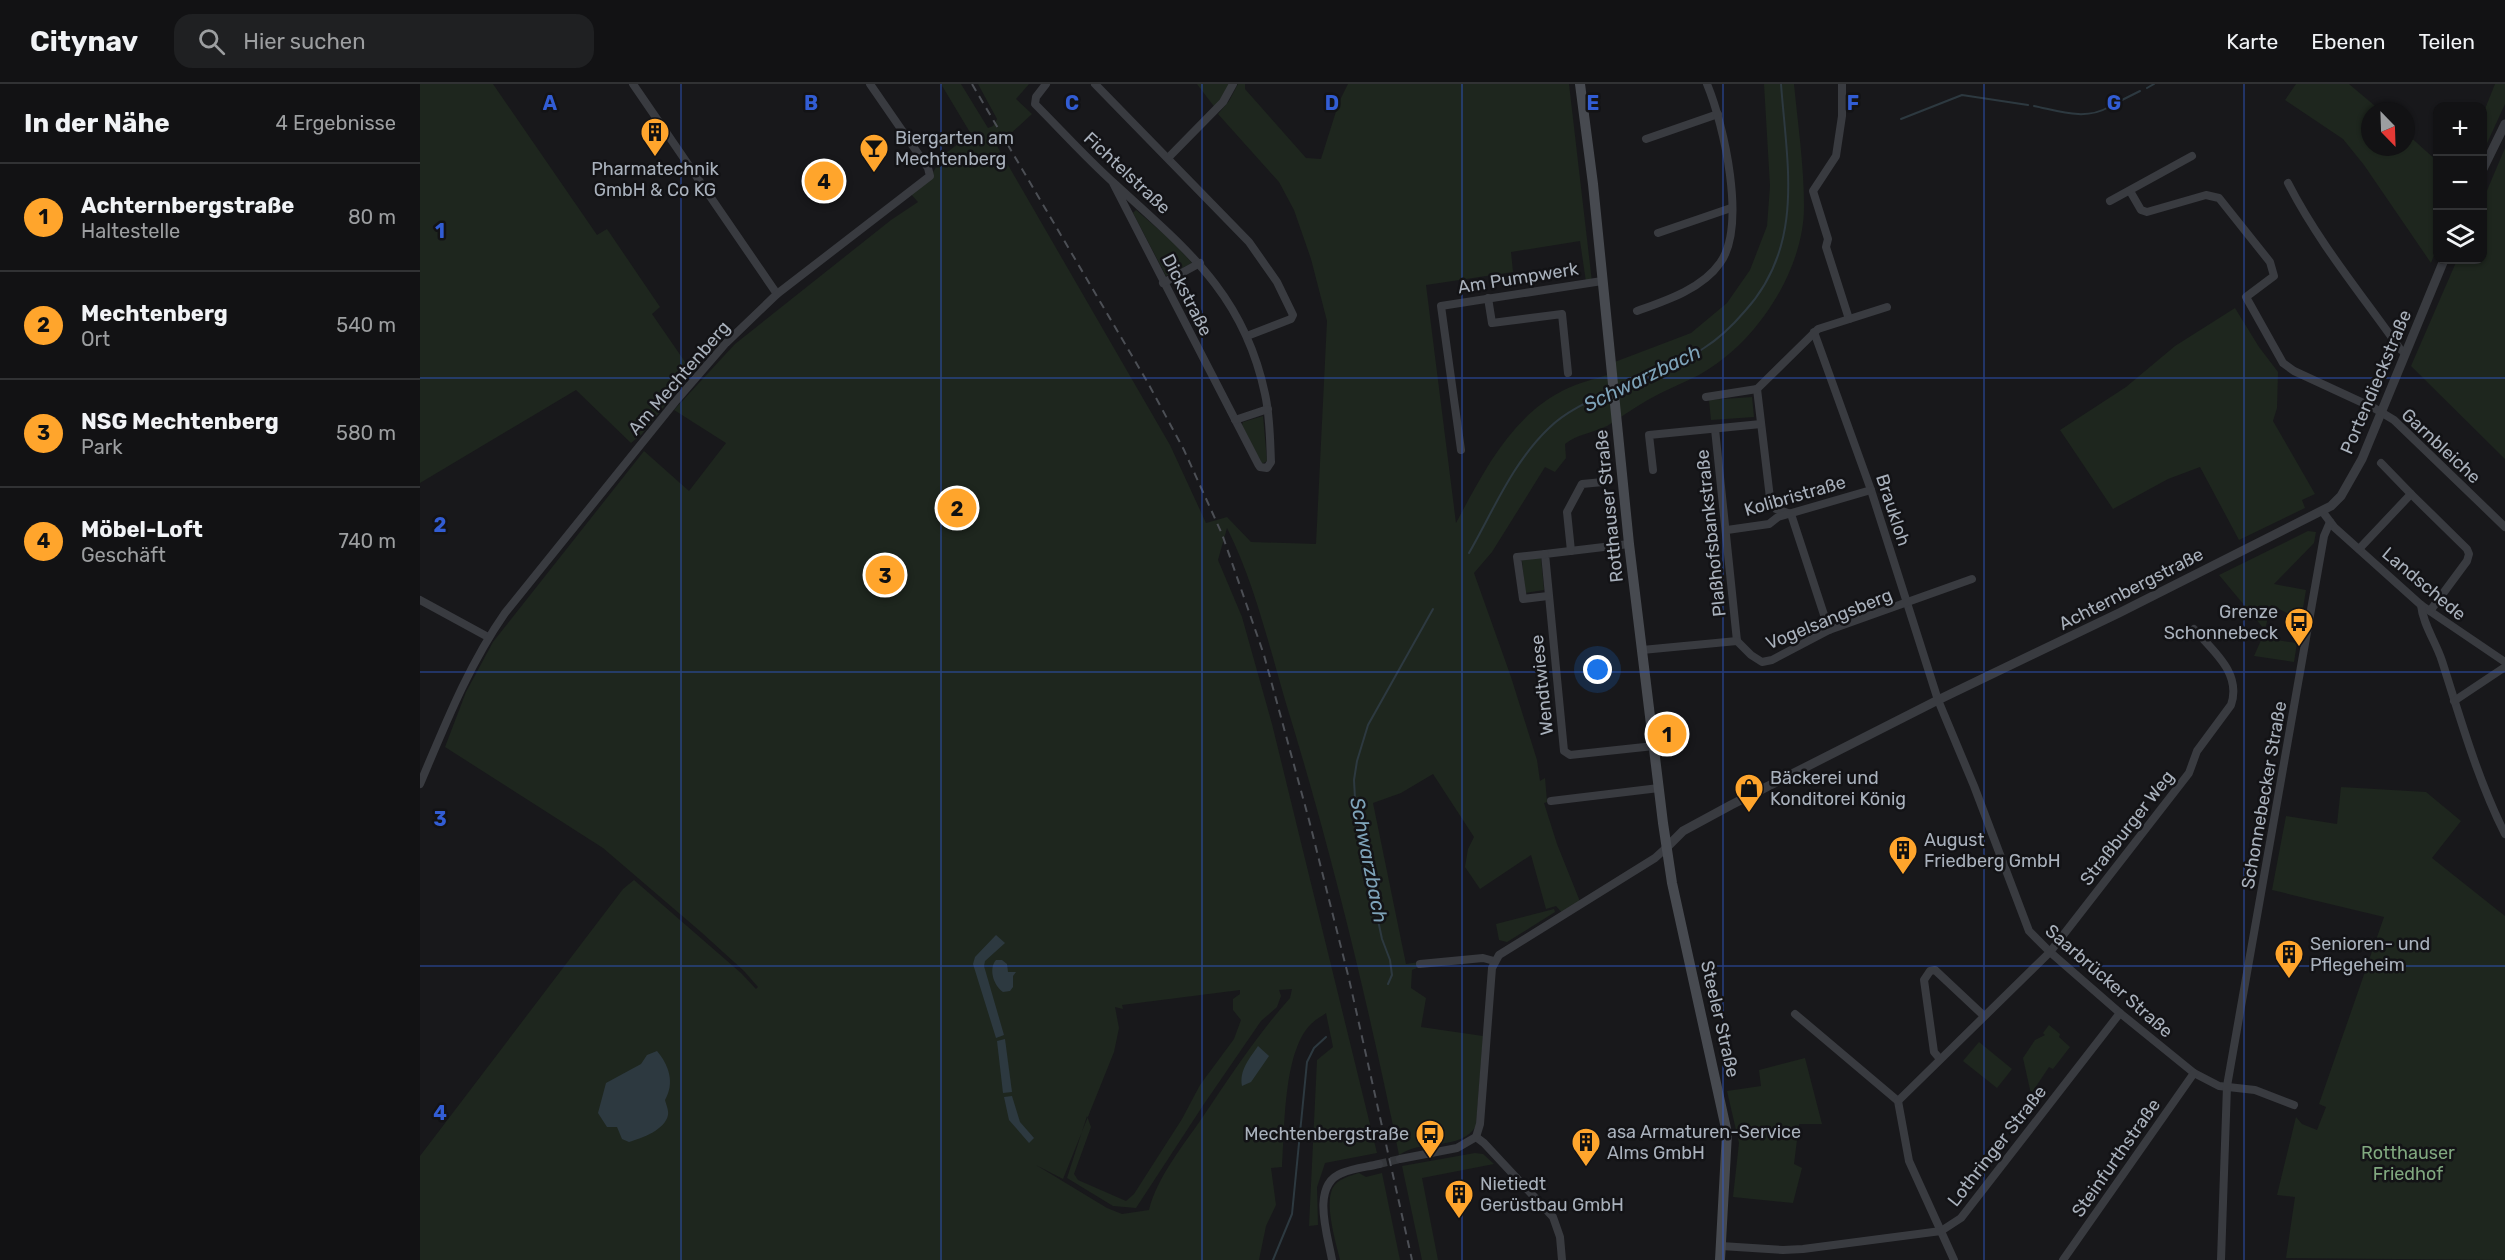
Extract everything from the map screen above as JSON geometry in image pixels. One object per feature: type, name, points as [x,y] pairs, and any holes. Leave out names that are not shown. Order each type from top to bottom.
[{"type":"main road","name":"Rotthauser Straße","points":[[1580,84],[1629,544],[1654,746]]},
{"type":"main road","name":"Steeler Straße","points":[[1654,746],[1666,848],[1726,1124],[1727,1153],[1720,1260]]},
{"type":"street","points":[[633,84],[777,294]]},
{"type":"street","name":"Am Mechtenberg","points":[[420,784],[465,680],[488,637],[675,402],[726,343],[777,294],[930,176],[928,168],[870,84]]},
{"type":"street","name":"Fichtelstraße","points":[[1046,84],[1036,97],[1035,104],[1113,183],[1169,232],[1200,263],[1227,299],[1247,336],[1259,371],[1268,409],[1271,462],[1267,468]]},
{"type":"street","points":[[1095,84],[1249,242],[1272,273],[1293,315],[1290,319],[1247,336]]},
{"type":"street","points":[[1168,158],[1223,102],[1233,84]]},
{"type":"street","points":[[1637,311],[1685,290],[1713,272],[1729,244],[1732,231],[1727,155],[1718,114],[1707,84]]},
{"type":"street","points":[[1842,84],[1842,116],[1836,156],[1813,191],[1828,239],[1826,247],[1849,319]]},
{"type":"street","points":[[1646,139],[1718,114]]},
{"type":"street","points":[[2487,161],[2505,124]]},
{"type":"street","points":[[2110,201],[2192,156]]},
{"type":"street","name":"Dickstraße","points":[[1113,183],[1260,468],[1267,468]]},
{"type":"street","points":[[2288,183],[2320,236],[2400,350],[2405,353]]},
{"type":"street","name":"Garnbleiche","points":[[2130,192],[2141,210],[2147,212],[2206,195],[2219,198],[2274,270],[2274,276],[2270,281],[2246,297],[2283,363],[2294,371],[2394,420],[2505,526]]},
{"type":"street","points":[[1658,233],[1731,208]]},
{"type":"street","points":[[1163,283],[1200,263]]},
{"type":"street","name":"Portendieckstraße","points":[[2323,510],[2341,496],[2353,477],[2382,413],[2442,264]]},
{"type":"street","name":"Am Pumpwerk","points":[[1461,450],[1441,306],[1602,281]]},
{"type":"street","points":[[1488,298],[1492,323],[1562,314],[1568,373]]},
{"type":"street","points":[[1706,397],[1757,389],[1818,328],[1887,307]]},
{"type":"street","name":"Braukloh","points":[[1814,332],[1871,490],[1938,700]]},
{"type":"street","points":[[1757,389],[1770,498],[1776,509],[1791,514],[1829,630]]},
{"type":"street","points":[[1235,420],[1268,409]]},
{"type":"street","points":[[1715,429],[1761,424]]},
{"type":"street","name":"Plaßhofsbankstraße","points":[[1642,650],[1737,640],[1715,429],[1649,435],[1653,470]]},
{"type":"street","points":[[2381,463],[2467,549],[2469,554],[2467,561],[2430,611]]},
{"type":"street","points":[[1571,551],[1567,512],[1582,484],[1604,482]]},
{"type":"street","name":"Kolibristraße","points":[[1727,530],[1768,524],[1778,518],[1871,490]]},
{"type":"street","points":[[2359,549],[2411,494]]},
{"type":"street","points":[[2323,510],[2330,522]]},
{"type":"street","name":"Achternbergstraße","points":[[1494,961],[1655,858],[1676,836],[1707,817],[2323,510]]},
{"type":"street","name":"Landschede","points":[[2330,522],[2421,605],[2505,662]]},
{"type":"street","name":"Schonnebecker Straße","points":[[2221,1260],[2228,1086],[2324,536],[2330,522]]},
{"type":"street","points":[[1548,596],[1523,599],[1518,557],[1629,544]]},
{"type":"street","name":"Wendtwiese","points":[[1545,554],[1564,751],[1570,755],[1654,746]]},
{"type":"street","name":"Vogelsangsberg","points":[[1737,640],[1751,655],[1762,662],[1783,655],[1829,630],[1972,579]]},
{"type":"street","points":[[420,600],[488,637]]},
{"type":"street","points":[[2421,605],[2422,616],[2441,658],[2475,767],[2505,834]]},
{"type":"street","name":"Straßburger Weg","points":[[1898,1101],[2050,952],[2189,773],[2197,751],[2231,705],[2234,687],[2228,668],[2194,629]]},
{"type":"street","points":[[2454,701],[2505,667]]},
{"type":"street","name":"Saarbrücker Straße","points":[[1938,700],[1974,786],[2029,931],[2120,1013],[2194,1072],[2219,1086],[2228,1086]]},
{"type":"street","points":[[1551,801],[1659,788]]},
{"type":"street","points":[[1400,1159],[1457,1148],[1476,1137],[1480,1124],[1494,961],[1484,958],[1420,964]]},
{"type":"street","points":[[1940,1059],[1934,1052],[1924,980],[1930,971],[1935,970],[1984,1016]]},
{"type":"street","name":"Lothringer Straße","points":[[1721,1246],[1803,1249],[1941,1231],[1962,1218],[2120,1013]]},
{"type":"street","points":[[1796,1014],[1898,1101],[1909,1161],[1954,1260]]},
{"type":"street","name":"Steinfurthstraße","points":[[2063,1260],[2194,1072]]},
{"type":"street","points":[[2228,1086],[2255,1090],[2294,1105]]},
{"type":"street","points":[[1476,1137],[1553,1217],[1560,1237],[1562,1260]]},
{"type":"street","points":[[1332,1260],[1324,1213],[1324,1195],[1329,1183],[1340,1173],[1379,1164]]},
{"type":"green space","points":[[420,84],[493,84],[597,235],[607,229],[660,307],[652,314],[692,372],[642,434],[631,443],[576,390],[420,483]]},
{"type":"green space","points":[[941,84],[961,84],[988,128],[993,126],[997,119],[978,84],[1029,84],[1016,99],[1032,114],[997,146],[1170,445],[1206,523],[1227,517],[1251,542],[1316,544],[1327,321],[1311,259],[1294,210],[1279,182],[1218,114],[1229,101],[1238,84],[1245,84],[1245,89],[1306,158],[1321,159],[1339,102],[1348,84],[1569,84],[1592,282],[1586,282],[1580,241],[1511,252],[1513,272],[1426,285],[1456,523],[1500,448],[1527,416],[1544,402],[1562,391],[1611,374],[1612,363],[1691,333],[1727,303],[1750,270],[1767,226],[1770,186],[1764,84],[1794,84],[1803,176],[1802,231],[1786,280],[1772,304],[1757,326],[1720,362],[1646,401],[1607,426],[1565,444],[1566,458],[1555,472],[1545,467],[1492,552],[1474,573],[1511,677],[1537,760],[1540,781],[1545,778],[1547,802],[1544,803],[1557,844],[1581,904],[1564,915],[1556,906],[1546,909],[1531,855],[1480,889],[1465,867],[1468,849],[1474,837],[1433,774],[1401,793],[1373,803],[1406,964],[1419,962],[1419,967],[1412,970],[1411,988],[1426,998],[1421,1027],[1483,1036],[1476,1126],[1461,1139],[1419,1147],[1399,1155],[1375,1040],[1318,812],[1260,612],[1227,528],[1218,560],[1242,617],[1272,724],[1377,1153],[1325,1163],[1317,1187],[1318,1225],[1309,1226],[1317,1060],[1333,1047],[1326,1013],[1311,1024],[1302,1037],[1290,1071],[1282,1167],[1271,1168],[1276,1205],[1266,1226],[1259,1260],[420,1260],[420,1156],[623,889],[634,880],[741,973],[756,989],[758,987],[701,932],[603,848],[445,747],[466,692],[493,642],[644,451],[689,491],[726,443],[674,410],[735,344],[891,220],[918,202],[909,192],[931,176],[936,167],[933,163],[971,134]],"holes":[[[1292,989],[1290,998],[1244,1056],[1171,1162],[1158,1186],[1149,1210],[1122,1214],[1107,1208],[1036,1165],[1063,1179],[1082,1132],[1067,1178],[1113,1206],[1136,1208],[1261,1021],[1277,1007],[1281,996],[1279,990]],[[1240,990],[1240,994],[1233,999],[1233,1010],[1241,1020],[1234,1039],[1200,1085],[1182,1119],[1134,1194],[1126,1201],[1078,1180],[1074,1174],[1091,1127],[1088,1118],[1114,1052],[1119,1028],[1115,1007],[1123,1009],[1122,1005]]]},
{"type":"green space","points":[[1197,84],[1232,84],[1216,109]]},
{"type":"green space","points":[[2296,84],[2349,84],[2370,102],[2361,102],[2361,156],[2415,156],[2415,141],[2433,157],[2433,258],[2431,263],[2364,165],[2343,139],[2285,100]]},
{"type":"green space","points":[[2495,84],[2505,84],[2505,104],[2487,143],[2487,104]]},
{"type":"green space","points":[[2505,148],[2505,459],[2411,366],[2455,264],[2487,264],[2487,191]]},
{"type":"green space","points":[[1136,210],[1172,241],[1192,263],[1166,276],[1133,213]]},
{"type":"green space","points":[[2235,308],[2259,347],[2278,372],[2277,408],[2273,421],[2315,494],[2302,500],[2305,508],[2239,540],[2200,467],[2168,479],[2113,509],[2060,430],[2126,387],[2175,346]]},
{"type":"green space","points":[[1752,397],[1754,417],[1711,420],[1709,400]]},
{"type":"green space","points":[[1263,416],[1267,461],[1262,464],[1242,425],[1243,422]]},
{"type":"green space","points":[[2308,531],[2316,532],[2314,543],[2274,584],[2306,590],[2301,620],[2271,605],[2265,630],[2219,575]]},
{"type":"green space","points":[[1541,558],[1544,590],[1525,593],[1522,560]]},
{"type":"green space","points":[[2262,638],[2297,643],[2294,662],[2254,656]]},
{"type":"green space","name":"Rotthauser Friedhof","points":[[2341,787],[2426,792],[2461,821],[2432,858],[2505,916],[2505,1260],[2286,1258],[2295,1197],[2277,1195],[2296,1117],[2302,1124],[2317,1130],[2326,1107],[2319,1104],[2384,917],[2272,890],[2286,816],[2337,824]]},
{"type":"green space","points":[[1554,909],[1555,912],[1507,942],[1499,940],[1496,924]]},
{"type":"green space","points":[[2049,1025],[2070,1047],[2053,1069],[2049,1067],[2031,1094],[2023,1058],[2035,1040],[2045,1035],[2043,1033]]},
{"type":"green space","points":[[1979,1042],[2012,1069],[1997,1088],[1963,1061]]},
{"type":"green space","points":[[1805,1058],[1822,1124],[1799,1124],[1794,1164],[1802,1168],[1793,1203],[1733,1197],[1739,1143],[1727,1091],[1761,1086],[1759,1070]]},
{"type":"green space","points":[[1475,1153],[1483,1154],[1494,1164],[1422,1178],[1438,1260],[1422,1260],[1402,1166]]},
{"type":"green space","points":[[1359,1173],[1366,1177],[1382,1173],[1400,1260],[1340,1260],[1331,1222],[1331,1193],[1339,1181]]},
{"type":"shaded area","points":[[996,935],[1005,943],[985,961],[984,966],[1004,1035],[996,1038],[973,964],[975,957]]},
{"type":"shaded area","points":[[996,960],[1002,960],[1007,964],[1008,972],[1016,972],[1010,991],[1003,992],[995,982],[992,968]]},
{"type":"shaded area","points":[[1005,1039],[1012,1092],[1003,1093],[997,1041]]},
{"type":"shaded area","points":[[1258,1046],[1269,1056],[1251,1082],[1242,1086],[1244,1069]]},
{"type":"shaded area","points":[[657,1051],[665,1062],[669,1074],[670,1087],[665,1100],[668,1115],[658,1129],[629,1142],[622,1139],[617,1127],[607,1127],[598,1113],[606,1083],[641,1064],[647,1055]]},
{"type":"shaded area","points":[[1012,1096],[1020,1122],[1034,1138],[1029,1143],[1009,1120],[1004,1097]]},
{"type":"waterway","name":"Schwarzbach","points":[[1617,389],[1673,365],[1710,344],[1736,321],[1764,286],[1777,259],[1788,203],[1781,84]]},
{"type":"waterway","points":[[2147,88],[2154,84]]},
{"type":"waterway","points":[[2114,104],[2140,91]]},
{"type":"waterway","points":[[1901,119],[1962,95],[2028,105]]},
{"type":"waterway","points":[[2034,106],[2081,114],[2109,107]]},
{"type":"waterway","name":"Schwarzbach","points":[[1469,553],[1514,471],[1536,441],[1562,417],[1609,392]]},
{"type":"waterway","name":"Schwarzbach","points":[[1388,984],[1392,975],[1390,960],[1382,939],[1356,817],[1354,780],[1368,725],[1433,609]]},
{"type":"waterway","name":"Schwarzbach","points":[[1273,1260],[1292,1214],[1307,1062],[1314,1048],[1326,1037]]},
{"type":"tunnel","points":[[1379,1164],[1400,1159]]},
{"type":"railway","points":[[972,84],[1148,383],[1184,450],[1222,534],[1264,655],[1309,820],[1349,979],[1412,1260]]},
{"type":"place","name":"Pharmatechnik GmbH & Co KG","points":[[655,158]]},
{"type":"place","name":"Biergarten am Mechtenberg","points":[[874,174]]},
{"type":"place","name":"Möbel-Loft","points":[[824,181]]},
{"type":"place","name":"Mechtenberg","points":[[957,508]]},
{"type":"place","name":"NSG Mechtenberg","points":[[885,575]]},
{"type":"place","name":"Grenze Schonnebeck","points":[[2299,648]]},
{"type":"place","name":"Achternbergstraße","points":[[1667,734]]},
{"type":"place","name":"Bäckerei und Konditorei König","points":[[1749,814]]},
{"type":"place","name":"August Friedberg GmbH","points":[[1903,876]]},
{"type":"place","name":"Senioren- und Pflegeheim","points":[[2289,980]]},
{"type":"place","name":"Mechtenbergstraße","points":[[1430,1160]]},
{"type":"place","name":"asa Armaturen-Service Alms GmbH","points":[[1586,1168]]},
{"type":"place","name":"Nietiedt Gerüstbau GmbH","points":[[1459,1220]]}]
